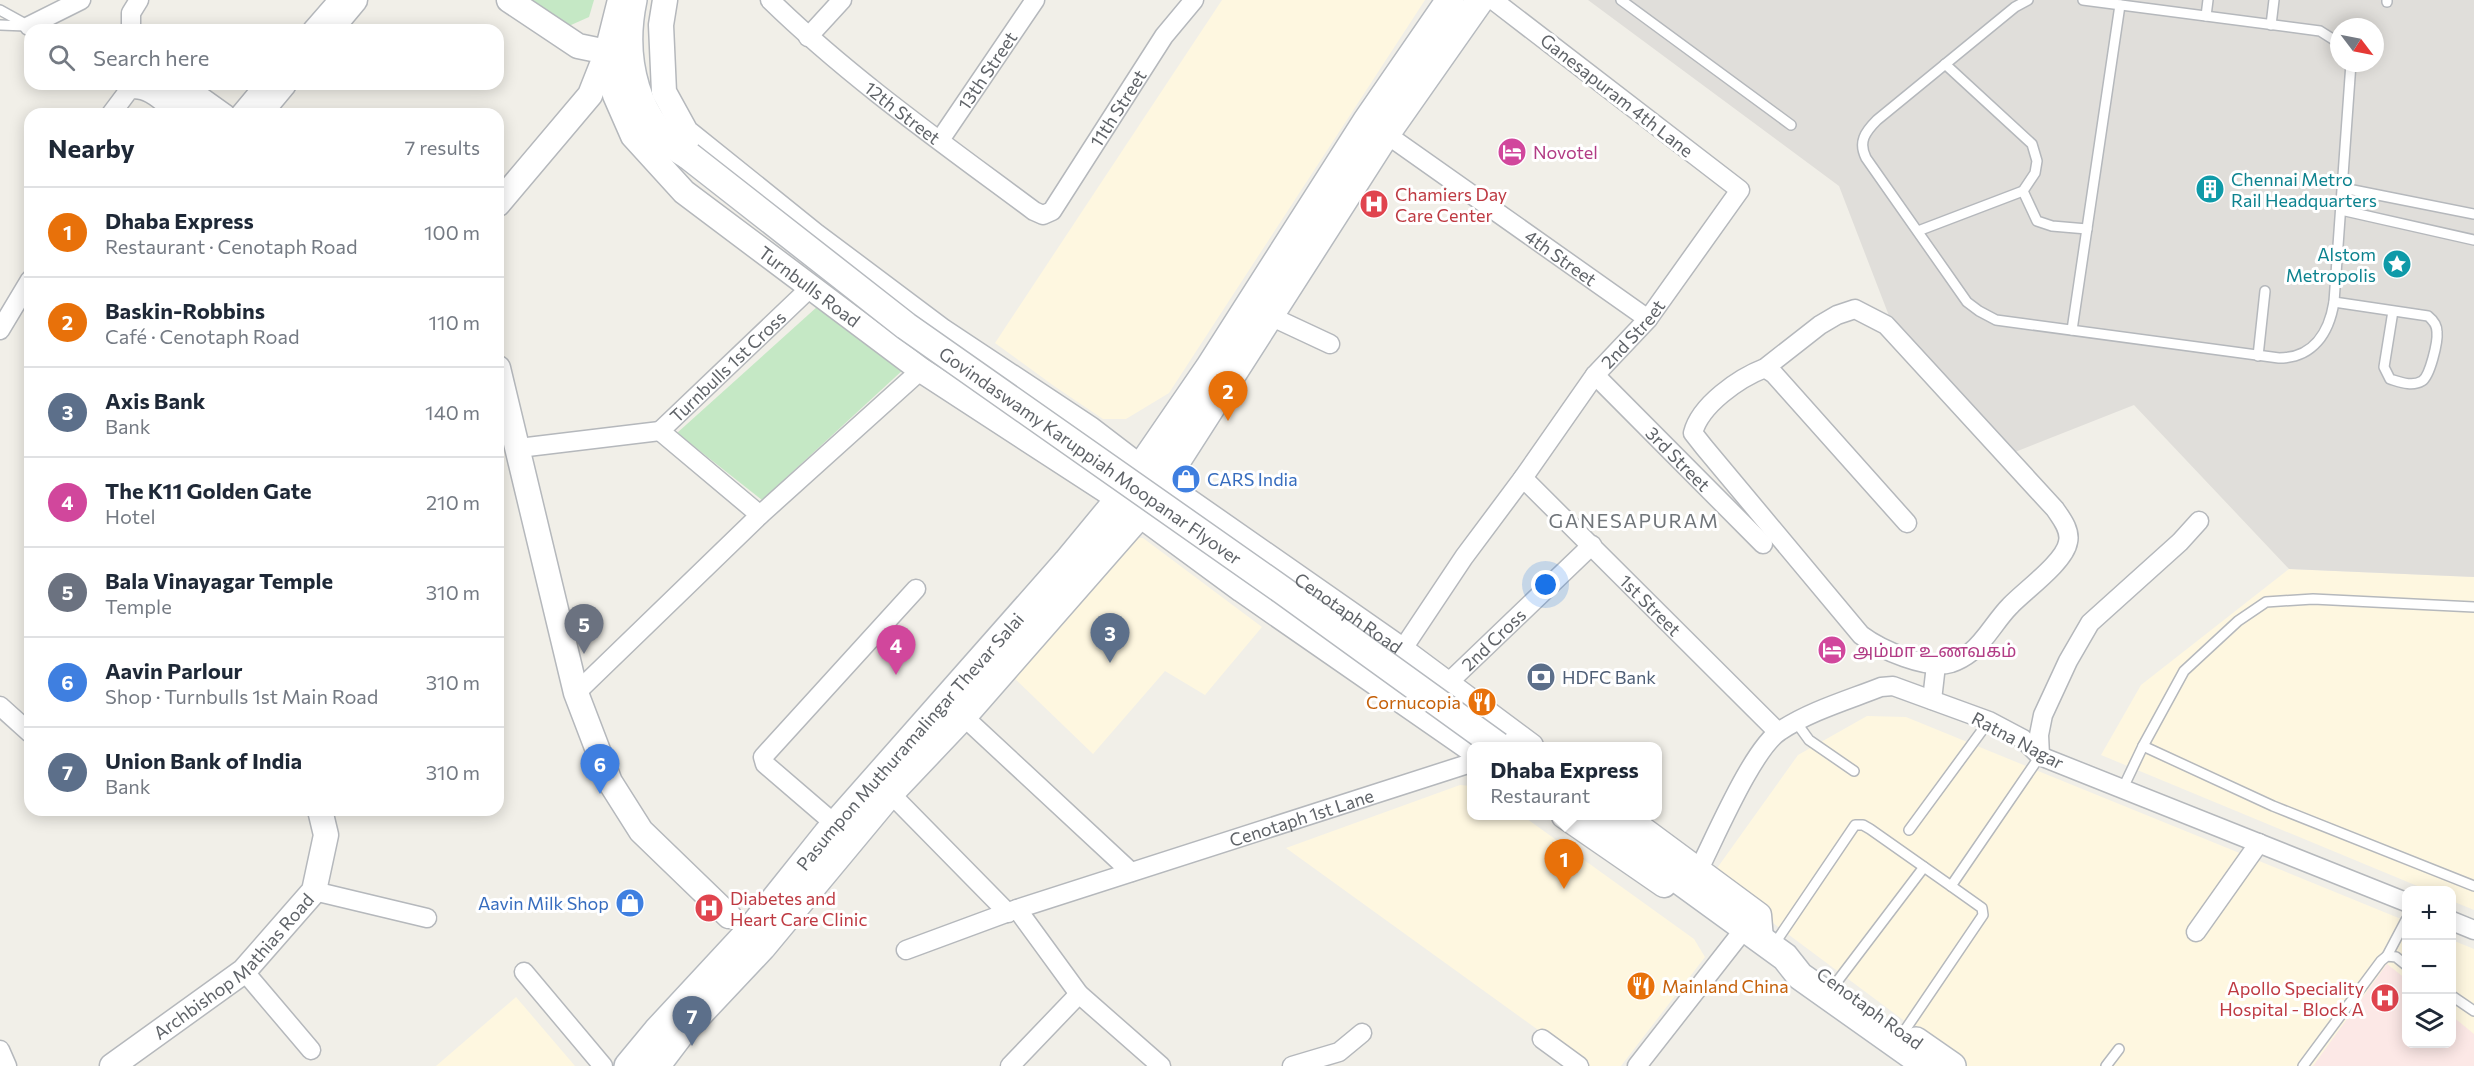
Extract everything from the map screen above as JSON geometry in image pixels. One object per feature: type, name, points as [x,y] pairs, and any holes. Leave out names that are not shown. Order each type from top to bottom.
[{"type":"main road","points":[[1151,476],[1209,368],[1366,122],[1450,0]]},
{"type":"main road","points":[[1151,476],[1270,316],[1386,134],[1480,0]]},
{"type":"main road","name":"Govindaswamy Karuppiah Moopanar Flyover","points":[[635,6],[643,76],[655,104],[683,140],[689,156],[906,326],[1291,596],[1491,742]]},
{"type":"main road","name":"Pasumpon Muthuramalingar Thevar Salai","points":[[656,1066],[681,1033],[762,947],[890,793],[963,717],[1151,476]]},
{"type":"main road","name":"Pasumpon Muthuramalingar Thevar Salai","points":[[628,1066],[747,934],[836,825],[1067,562],[1129,507]]},
{"type":"main road","points":[[1604,820],[1623,826],[1710,901],[1766,943]]},
{"type":"main road","name":"Cenotaph Road","points":[[1766,943],[1806,962],[1952,1066]]},
{"type":"main road","name":"Cenotaph Road","points":[[1766,943],[1800,976],[1928,1066]]},
{"type":"main road","points":[[650,1040],[681,1033]]},
{"type":"street","points":[[33,24],[81,0]]},
{"type":"street","points":[[131,24],[131,13],[138,0]]},
{"type":"street","points":[[317,24],[338,0]]},
{"type":"street","points":[[335,24],[355,0]]},
{"type":"street","points":[[504,197],[590,94],[607,52],[578,46],[509,0]]},
{"type":"street","points":[[665,0],[661,26],[664,92],[686,132],[814,235],[933,325],[1090,429],[1151,476],[1129,507],[1242,590],[1467,746]]},
{"type":"street","name":"12th Street","points":[[770,0],[808,37],[940,140],[1034,211],[1043,215]]},
{"type":"street","points":[[808,37],[842,0]]},
{"type":"street","name":"13th Street","points":[[940,140],[1035,0]]},
{"type":"street","name":"11th Street","points":[[1043,215],[1052,211],[1164,36],[1194,0]]},
{"type":"street","name":"Ganesapuram 4th Lane","points":[[1493,0],[1740,190]]},
{"type":"street","name":"Turnbulls Road","points":[[635,6],[607,52],[615,95],[633,136],[684,192],[921,370],[1129,507]]},
{"type":"street","points":[[116,108],[129,90]]},
{"type":"street","points":[[143,90],[169,108]]},
{"type":"street","points":[[170,90],[192,108]]},
{"type":"street","points":[[192,90],[218,108]]},
{"type":"street","points":[[245,108],[261,90]]},
{"type":"street","points":[[264,108],[279,90]]},
{"type":"street","name":"4th Street","points":[[1386,134],[1648,319]]},
{"type":"street","name":"2nd Street","points":[[1402,650],[1464,557],[1595,375],[1648,319],[1740,190]]},
{"type":"street","name":"Turnbulls 1st Cross","points":[[760,515],[660,431],[811,287]]},
{"type":"street","points":[[0,330],[24,290]]},
{"type":"street","points":[[1855,309],[1874,317],[1886,325],[2055,509],[2065,524],[2068,542],[2058,562],[2010,605],[1972,651],[1953,663],[1936,665],[1872,643],[1861,635],[1693,433],[1695,422],[1708,407],[1737,382],[1765,368],[1837,315],[1855,309]]},
{"type":"street","points":[[1270,316],[1330,344]]},
{"type":"street","points":[[1765,368],[1774,374],[1907,523]]},
{"type":"street","points":[[576,693],[760,515],[921,370]]},
{"type":"street","name":"3rd Street","points":[[1595,375],[1763,544]]},
{"type":"street","points":[[504,391],[576,693],[610,782],[641,831],[729,916]]},
{"type":"street","points":[[519,448],[660,431]]},
{"type":"street","name":"Cenotaph Road","points":[[1151,476],[1402,650],[1525,742]]},
{"type":"street","name":"1st Street","points":[[1523,478],[1778,732]]},
{"type":"street","points":[[2040,756],[2039,735],[2043,715],[2068,661],[2090,623],[2180,542],[2199,521]]},
{"type":"street","name":"2nd Cross","points":[[1448,683],[1592,545]]},
{"type":"street","points":[[836,825],[765,764],[763,757],[916,589]]},
{"type":"street","points":[[1699,869],[1740,788],[1768,742],[1778,732],[1796,722],[1881,687],[1893,686],[1893,652]]},
{"type":"street","points":[[1932,700],[1936,665]]},
{"type":"street","name":"Ratna Nagar","points":[[1893,686],[1989,721],[2023,739],[2040,756],[2402,900]]},
{"type":"street","points":[[0,706],[24,728]]},
{"type":"street","points":[[963,717],[1131,872]]},
{"type":"street","name":"Cenotaph 1st Lane","points":[[906,950],[1013,911],[1467,764]]},
{"type":"street","points":[[890,793],[1013,911],[1079,994],[1161,1066]]},
{"type":"street","name":"Archbishop Mathias Road","points":[[112,1066],[244,971],[314,891],[326,835],[321,816]]},
{"type":"street","points":[[1570,820],[1685,899],[1710,901]]},
{"type":"street","name":"Cenotaph Road","points":[[1623,826],[1699,869],[1759,915],[1766,943]]},
{"type":"street","points":[[2196,932],[2259,843]]},
{"type":"street","points":[[314,891],[427,918]]},
{"type":"street","points":[[2456,923],[2474,930]]},
{"type":"street","points":[[1637,1066],[1766,943]]},
{"type":"street","points":[[244,971],[311,1050]]},
{"type":"street","points":[[524,972],[603,1066]]},
{"type":"street","points":[[1010,1066],[1079,994]]},
{"type":"street","points":[[1292,1066],[1339,1052],[1362,1033]]},
{"type":"street","points":[[1542,1039],[1579,1066]]},
{"type":"street","points":[[0,1050],[7,1066]]},
{"type":"lane","points":[[1621,0],[1791,125]]},
{"type":"lane","points":[[2028,0],[2015,7],[1877,120],[1867,130],[1862,140],[1862,149],[1866,158],[1968,302],[1978,311],[1996,320],[2258,356],[2289,358],[2313,347],[2327,330],[2334,302],[2350,72]]},
{"type":"lane","points":[[2083,0],[2320,31],[2330,37]]},
{"type":"lane","points":[[2206,16],[2208,0]]},
{"type":"lane","points":[[2271,25],[2274,0]]},
{"type":"lane","points":[[2072,330],[2120,5]]},
{"type":"lane","points":[[0,10],[25,24]]},
{"type":"lane","points":[[0,25],[24,26]]},
{"type":"lane","points":[[1918,231],[2023,191],[2035,173],[2037,161],[2032,144],[1945,64]]},
{"type":"lane","points":[[2343,188],[2474,214]]},
{"type":"lane","points":[[2023,191],[2027,205],[2037,221],[2052,226],[2087,229]]},
{"type":"lane","points":[[2342,210],[2474,240]]},
{"type":"lane","points":[[2258,356],[2265,291]]},
{"type":"lane","points":[[2334,302],[2428,316],[2434,322],[2438,332],[2428,376],[2421,382],[2411,385],[2390,379],[2384,367],[2392,312]]},
{"type":"lane","points":[[2123,789],[2143,746],[2184,671],[2238,621],[2266,603],[2313,599],[2474,607]]},
{"type":"lane","points":[[1909,830],[1989,721]]},
{"type":"lane","points":[[1796,722],[1809,740],[1854,771]]},
{"type":"lane","points":[[2143,746],[2273,806],[2474,886]]},
{"type":"lane","points":[[1951,885],[2040,756]]},
{"type":"lane","points":[[1766,943],[1855,825],[1863,825],[1870,829],[1982,908],[1983,915],[1903,1033]]},
{"type":"lane","points":[[1836,983],[1924,867]]},
{"type":"lane","points":[[2303,1066],[2387,956],[2402,928]]},
{"type":"lane","points":[[2387,956],[2396,957],[2402,962]]},
{"type":"lane","points":[[2456,999],[2474,1011]]},
{"type":"lane","points":[[2106,1066],[2119,1048]]},
{"type":"shaded area","points":[[1222,0],[1425,0],[1169,393],[1126,419],[1103,419],[995,343]]},
{"type":"shaded area","points":[[1588,0],[2474,0],[2474,577],[2289,569],[2134,405],[2005,456],[1891,321],[1839,186]]},
{"type":"shaded area","points":[[1129,538],[1143,538],[1262,627],[1205,695],[1165,671],[1093,754],[1012,676]]},
{"type":"shaded area","points":[[2289,569],[2474,577],[2474,910],[2456,903],[2456,886],[2417,886],[2101,755],[2141,685]]},
{"type":"shaded area","points":[[1867,716],[1906,717],[2402,919],[2402,1048],[2456,1048],[2456,942],[2474,949],[2474,1066],[1965,1066],[1726,888],[1715,871],[1798,755]]},
{"type":"shaded area","points":[[1460,785],[1467,786],[1467,820],[1529,820],[1694,939],[1705,957],[1621,1066],[1588,1066],[1286,848]]},
{"type":"shaded area","name":"Apollo Speciality Hospital - Block A","points":[[2387,964],[2402,976],[2402,1048],[2456,1048],[2456,1019],[2474,1034],[2474,1066],[2313,1066]]},
{"type":"shaded area","points":[[516,997],[575,1066],[436,1066]]},
{"type":"green space","points":[[531,0],[594,0],[589,17],[562,29],[527,4]]},
{"type":"green space","points":[[818,306],[905,368],[762,500],[677,433]]},
{"type":"place","name":"Novotel","points":[[1512,152]]},
{"type":"place","name":"Chennai Metro Rail Headquarters","points":[[2210,189]]},
{"type":"place","name":"Chamiers Day Care Center","points":[[1374,204]]},
{"type":"place","name":"Alstom Metropolis","points":[[2397,264]]},
{"type":"place","name":"Baskin-Robbins","points":[[1228,421]]},
{"type":"place","name":"CARS India","points":[[1186,479]]},
{"type":"place","name":"அம்மா உணவகம்","points":[[1832,650]]},
{"type":"place","name":"Bala Vinayagar Temple","points":[[584,654]]},
{"type":"place","name":"Axis Bank","points":[[1110,663]]},
{"type":"place","name":"The K11 Golden Gate","points":[[896,675]]},
{"type":"place","name":"HDFC Bank","points":[[1541,677]]},
{"type":"place","name":"Cornucopia","points":[[1482,702]]},
{"type":"place","name":"Aavin Parlour","points":[[600,794]]},
{"type":"place","name":"Dhaba Express","points":[[1564,889]]},
{"type":"place","name":"Aavin Milk Shop","points":[[630,903]]},
{"type":"place","name":"Diabetes and Heart Care Clinic","points":[[709,908]]},
{"type":"place","name":"Mainland China","points":[[1641,986]]},
{"type":"place","name":"Apollo Speciality Hospital - Block A","points":[[2385,998]]},
{"type":"place","name":"Union Bank of India","points":[[692,1046]]},
{"type":"district","name":"GANESAPURAM","points":[[1634,520]]}]
